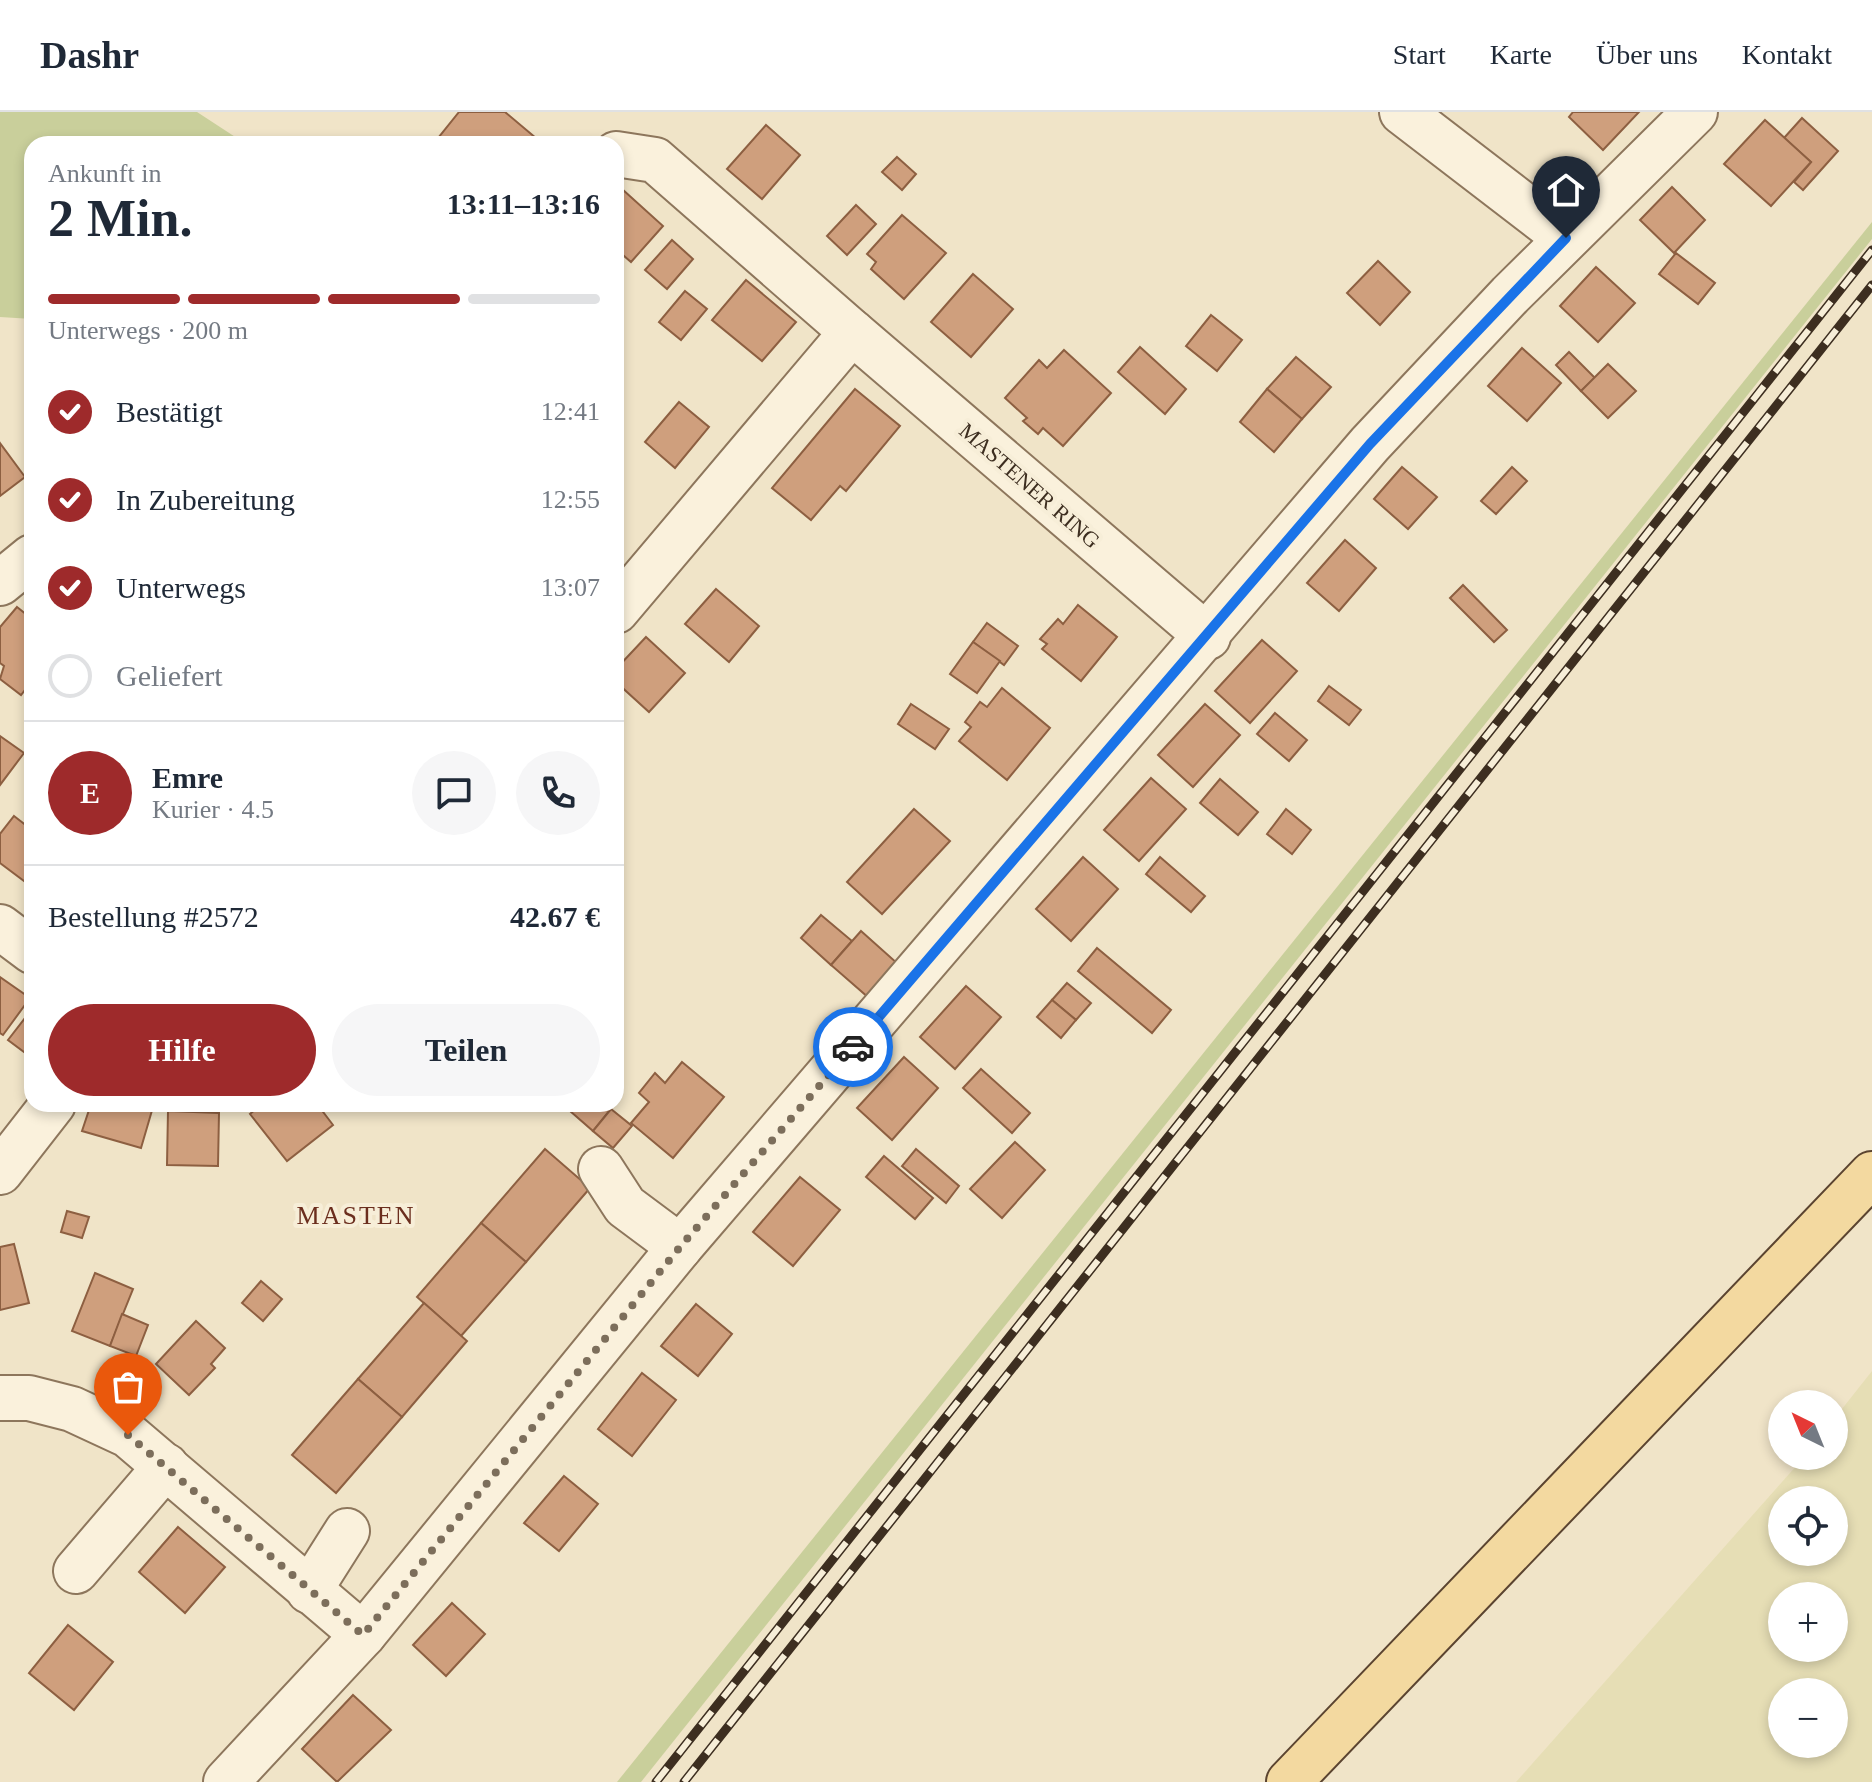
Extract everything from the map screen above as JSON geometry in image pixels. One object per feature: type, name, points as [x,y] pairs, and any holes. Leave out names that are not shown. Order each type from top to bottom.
[{"type":"main road","points":[[1289,1782],[1872,1174]]},
{"type":"street","points":[[1402,112],[1566,238]]},
{"type":"street","points":[[226,1782],[363,1635],[680,1247],[1208,637],[1370,444],[1566,238],[1695,112]]},
{"type":"street","name":"MASTENER RING","points":[[624,155],[655,160],[1208,637]]},
{"type":"street","points":[[624,602],[852,332]]},
{"type":"street","points":[[0,583],[24,564]]},
{"type":"street","points":[[0,927],[24,945]]},
{"type":"street","points":[[0,1172],[47,1112]]},
{"type":"street","points":[[601,1169],[625,1206],[680,1247]]},
{"type":"street","points":[[0,1398],[29,1398],[72,1409],[128,1435],[363,1635]]},
{"type":"street","points":[[76,1571],[166,1466]]},
{"type":"street","points":[[309,1591],[347,1531]]},
{"type":"shaded area","points":[[1872,1371],[1872,1782],[1516,1782],[1768,1498],[1768,1566],[1848,1566],[1848,1486],[1778,1486],[1793,1470],[1848,1470],[1848,1401]]},
{"type":"green space","points":[[0,112],[197,112],[234,136],[24,136],[24,318],[0,317]]},
{"type":"green space","points":[[1872,222],[1872,239],[641,1782],[617,1782]]},
{"type":"building","points":[[459,112],[505,112],[534,136],[440,136]]},
{"type":"building","points":[[1573,112],[1639,112],[1603,150],[1569,117]]},
{"type":"building","points":[[1802,118],[1838,151],[1803,190],[1794,182],[1811,162],[1784,138]]},
{"type":"building","points":[[1765,120],[1811,162],[1771,206],[1724,164]]},
{"type":"building","points":[[766,125],[800,155],[762,199],[727,169]]},
{"type":"building","points":[[897,157],[916,174],[902,190],[882,172]]},
{"type":"building","points":[[1672,187],[1705,220],[1674,253],[1640,220]]},
{"type":"building","points":[[624,191],[663,226],[631,262],[624,256]]},
{"type":"building","points":[[856,205],[876,224],[847,255],[827,236]]},
{"type":"building","points":[[902,215],[946,253],[904,299],[871,269],[876,262],[867,254]]},
{"type":"building","points":[[672,240],[693,259],[667,289],[645,270]]},
{"type":"building","points":[[1676,253],[1715,283],[1698,304],[1659,274]]},
{"type":"building","points":[[1378,261],[1410,292],[1380,325],[1347,293]]},
{"type":"building","points":[[1596,267],[1635,303],[1598,342],[1560,306]]},
{"type":"building","points":[[973,274],[1013,309],[971,357],[931,322]]},
{"type":"building","points":[[746,280],[796,322],[762,361],[712,320]]},
{"type":"building","points":[[685,291],[707,309],[681,340],[659,322]]},
{"type":"building","points":[[1211,315],[1242,340],[1217,371],[1186,346]]},
{"type":"building","points":[[1140,347],[1186,389],[1165,414],[1118,372]]},
{"type":"building","points":[[1522,348],[1561,383],[1527,421],[1488,386]]},
{"type":"building","points":[[1064,350],[1111,393],[1063,446],[1043,428],[1038,434],[1023,421],[1027,418],[1005,398],[1039,360],[1047,368]]},
{"type":"building","points":[[1569,352],[1595,378],[1581,391],[1556,365]]},
{"type":"building","points":[[1296,357],[1331,387],[1302,419],[1267,389]]},
{"type":"building","points":[[1608,364],[1636,391],[1608,418],[1581,391]]},
{"type":"building","points":[[855,389],[900,426],[846,491],[840,486],[811,520],[772,488]]},
{"type":"building","points":[[1267,389],[1302,419],[1274,452],[1240,422]]},
{"type":"building","points":[[679,402],[709,427],[675,468],[645,442]]},
{"type":"building","points":[[0,443],[24,478],[0,496]]},
{"type":"building","points":[[1402,467],[1437,497],[1408,529],[1374,499]]},
{"type":"building","points":[[1512,467],[1527,481],[1496,514],[1481,501]]},
{"type":"building","points":[[1345,540],[1376,568],[1339,611],[1307,583]]},
{"type":"building","points":[[1463,585],[1507,630],[1494,642],[1450,598]]},
{"type":"building","points":[[716,589],[759,626],[729,662],[685,624]]},
{"type":"building","points":[[1078,605],[1117,637],[1081,681],[1042,649],[1047,644],[1040,639],[1058,619],[1063,624]]},
{"type":"building","points":[[17,607],[24,613],[24,691],[21,695],[0,679],[4,666],[0,663],[0,627]]},
{"type":"building","points":[[987,623],[1018,646],[1004,665],[973,642]]},
{"type":"building","points":[[646,637],[685,673],[649,712],[624,689],[624,660]]},
{"type":"building","points":[[1262,640],[1297,671],[1250,723],[1215,691]]},
{"type":"building","points":[[973,642],[1000,661],[977,693],[950,674]]},
{"type":"building","points":[[1329,686],[1361,710],[1349,725],[1318,701]]},
{"type":"building","points":[[1002,688],[1050,728],[1007,780],[959,741],[971,727],[965,722],[980,702],[987,707]]},
{"type":"building","points":[[911,704],[949,729],[935,749],[898,724]]},
{"type":"building","points":[[1205,704],[1240,735],[1193,787],[1158,755]]},
{"type":"building","points":[[1275,713],[1307,740],[1289,761],[1257,734]]},
{"type":"building","points":[[0,736],[24,753],[0,785]]},
{"type":"building","points":[[1151,778],[1186,809],[1139,861],[1104,830]]},
{"type":"building","points":[[1220,779],[1258,812],[1238,835],[1200,803]]},
{"type":"building","points":[[914,809],[950,841],[882,914],[847,882]]},
{"type":"building","points":[[1286,809],[1311,830],[1292,854],[1267,834]]},
{"type":"building","points":[[14,816],[24,824],[24,881],[0,863],[0,834]]},
{"type":"building","points":[[1083,857],[1118,889],[1071,941],[1036,909]]},
{"type":"building","points":[[1160,857],[1205,896],[1191,912],[1146,874]]},
{"type":"building","points":[[821,915],[852,941],[831,965],[801,938]]},
{"type":"building","points":[[861,931],[898,964],[869,998],[831,965]]},
{"type":"building","points":[[1097,948],[1171,1010],[1152,1033],[1078,971]]},
{"type":"building","points":[[0,977],[24,994],[24,1006],[3,1035],[0,1033]]},
{"type":"building","points":[[1067,983],[1091,1003],[1076,1020],[1052,1000]]},
{"type":"building","points":[[966,986],[1001,1017],[955,1069],[920,1037]]},
{"type":"building","points":[[1052,1000],[1076,1020],[1061,1038],[1037,1017]]},
{"type":"building","points":[[24,1019],[24,1052],[8,1040]]},
{"type":"building","points":[[904,1057],[938,1088],[892,1140],[857,1108]]},
{"type":"building","points":[[682,1062],[724,1097],[673,1158],[631,1123],[649,1102],[639,1093],[655,1073],[665,1083]]},
{"type":"building","points":[[981,1069],[1030,1113],[1012,1133],[963,1088]]},
{"type":"building","points":[[88,1112],[152,1112],[141,1148],[82,1131]]},
{"type":"building","points":[[168,1112],[219,1113],[218,1166],[167,1165]]},
{"type":"building","points":[[323,1112],[333,1125],[287,1161],[250,1114]]},
{"type":"building","points":[[571,1112],[609,1112],[593,1131]]},
{"type":"building","points":[[609,1112],[615,1112],[632,1126],[613,1148],[593,1131]]},
{"type":"building","points":[[1015,1142],[1045,1170],[1002,1218],[970,1189]]},
{"type":"building","points":[[545,1149],[590,1188],[526,1262],[481,1223]]},
{"type":"building","points":[[916,1149],[959,1186],[946,1203],[902,1166]]},
{"type":"building","points":[[884,1156],[933,1198],[915,1219],[866,1177]]},
{"type":"building","points":[[800,1177],[840,1210],[793,1266],[753,1232]]},
{"type":"building","points":[[67,1211],[89,1217],[82,1238],[61,1232]]},
{"type":"building","points":[[481,1223],[526,1262],[461,1336],[417,1297]]},
{"type":"building","points":[[14,1244],[29,1303],[0,1310],[0,1247]]},
{"type":"building","points":[[95,1273],[133,1289],[110,1346],[72,1331]]},
{"type":"building","points":[[261,1281],[282,1299],[263,1321],[242,1303]]},
{"type":"building","points":[[424,1303],[467,1341],[402,1417],[358,1379]]},
{"type":"building","points":[[696,1304],[732,1334],[698,1376],[661,1346]]},
{"type":"building","points":[[122,1314],[148,1325],[136,1356],[110,1346]]},
{"type":"building","points":[[196,1321],[225,1348],[211,1364],[215,1368],[189,1395],[156,1364]]},
{"type":"building","points":[[642,1373],[676,1400],[632,1456],[598,1429]]},
{"type":"building","points":[[358,1379],[402,1417],[336,1493],[292,1455]]},
{"type":"building","points":[[564,1476],[598,1504],[559,1551],[524,1523]]},
{"type":"building","points":[[178,1527],[225,1567],[185,1613],[139,1572]]},
{"type":"building","points":[[452,1603],[485,1634],[446,1676],[413,1645]]},
{"type":"building","points":[[68,1625],[113,1662],[74,1710],[29,1673]]},
{"type":"building","points":[[353,1695],[391,1730],[337,1782],[302,1749]]},
{"type":"railway","points":[[656,1782],[1872,250]]},
{"type":"railway","points":[[684,1782],[1872,285]]},
{"type":"way so far","points":[[128,1435],[363,1635],[680,1247],[853,1047]]},
{"type":"district","name":"MASTEN","points":[[356,1215]]},
{"type":"route","points":[[853,1047],[1208,637],[1370,444],[1566,238]]}]
